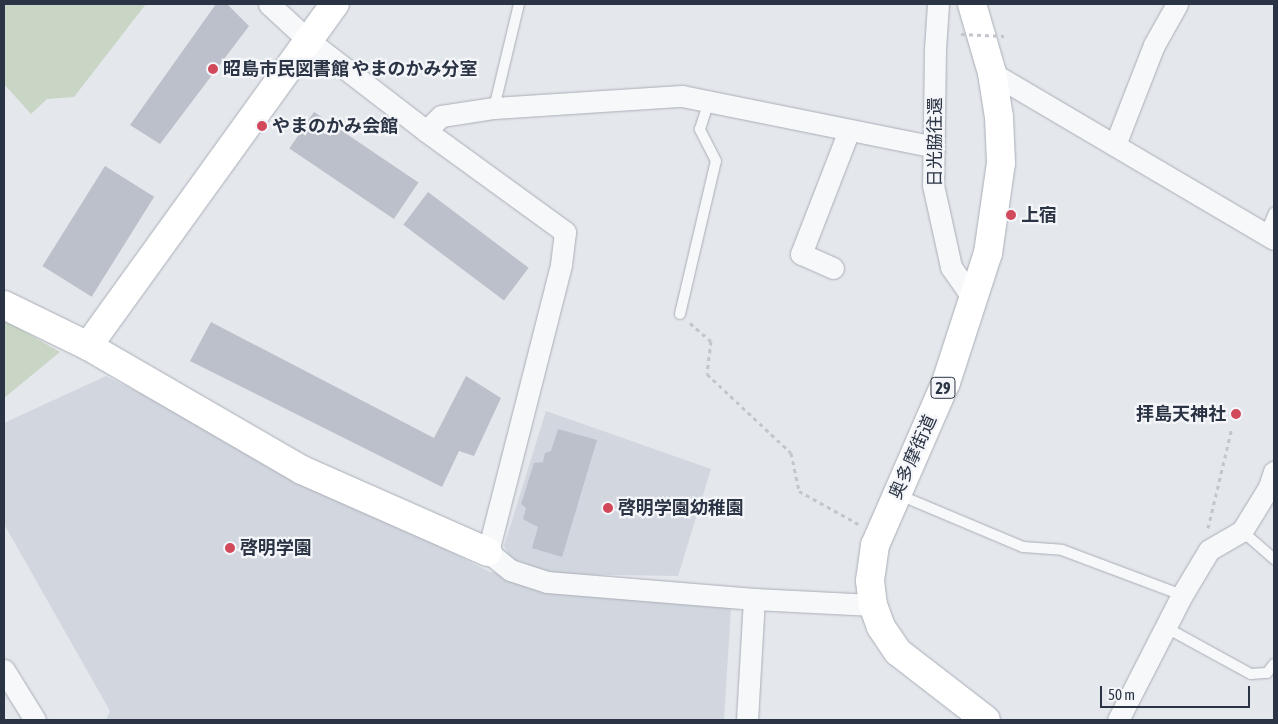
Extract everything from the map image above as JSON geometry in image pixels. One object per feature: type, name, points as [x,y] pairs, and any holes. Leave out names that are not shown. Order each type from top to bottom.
[{"type":"street","points":[[270,4],[308,40],[426,130],[566,232],[561,265],[488,552]]},
{"type":"street","points":[[88,346],[335,4]]},
{"type":"street","name":"日光脇往還","points":[[938,4],[935,49],[933,185],[951,266],[974,300]]},
{"type":"street","name":"奥多摩街道","points":[[972,4],[992,73],[999,117],[1001,163],[988,253],[946,382],[896,494],[879,536],[871,566],[872,606],[881,627],[898,652],[986,720]]},
{"type":"street","points":[[1115,146],[1154,45],[1177,4]]},
{"type":"street","points":[[992,73],[1270,237]]},
{"type":"street","points":[[426,130],[441,116],[494,108],[682,96],[934,148]]},
{"type":"street","points":[[833,268],[802,254],[849,130]]},
{"type":"street","points":[[4,305],[88,346],[302,470],[488,552],[510,570],[547,582],[754,600],[872,606]]},
{"type":"street","points":[[1118,720],[1182,595],[1210,550],[1242,531],[1272,482]]},
{"type":"street","points":[[747,720],[754,600]]},
{"type":"street","points":[[4,670],[35,720]]},
{"type":"lane","points":[[494,108],[519,4]]},
{"type":"lane","points":[[680,314],[716,161],[700,129],[709,101]]},
{"type":"lane","points":[[1270,237],[1274,213]]},
{"type":"lane","points":[[896,494],[1023,547],[1062,550],[1182,595]]},
{"type":"lane","points":[[1242,531],[1274,559]]},
{"type":"lane","points":[[1166,627],[1251,674],[1267,673],[1274,664]]},
{"type":"path","points":[[961,34],[1004,36]]},
{"type":"path","points":[[680,314],[711,341],[707,374],[791,453],[799,491],[879,536]]},
{"type":"path","points":[[1207,531],[1232,426]]},
{"type":"shaded area","name":"啓明学園","points":[[106,376],[490,572],[731,607],[724,720],[106,720],[110,711],[4,524],[4,423]]},
{"type":"shaded area","name":"啓明学園幼稚園","points":[[546,411],[711,469],[678,576],[554,574],[510,558],[504,546]]},
{"type":"green space","points":[[4,4],[146,4],[74,97],[47,99],[31,114],[4,84]]},
{"type":"green space","points":[[4,320],[60,352],[4,398]]},
{"type":"building","points":[[216,4],[227,4],[249,26],[160,144],[130,125]]},
{"type":"building","points":[[314,112],[418,182],[394,219],[289,148]]},
{"type":"building","points":[[105,166],[154,197],[92,297],[42,266]]},
{"type":"building","points":[[428,192],[529,268],[504,301],[403,225]]},
{"type":"building","points":[[211,322],[434,438],[466,376],[501,398],[474,456],[459,451],[442,487],[190,361]]},
{"type":"building","points":[[558,429],[597,440],[562,557],[532,548],[538,527],[523,519],[526,508],[521,504],[534,463],[543,462],[545,453],[551,451]]},
{"type":"place","name":"昭島市民図書館 やまのかみ分室","points":[[213,69]]},
{"type":"place","name":"やまのかみ会館","points":[[262,126]]},
{"type":"place","name":"上宿","points":[[1011,215]]},
{"type":"place","name":"拝島天神社","points":[[1236,414]]},
{"type":"place","name":"啓明学園幼稚園","points":[[608,508]]},
{"type":"place","name":"啓明学園","points":[[230,548]]}]
